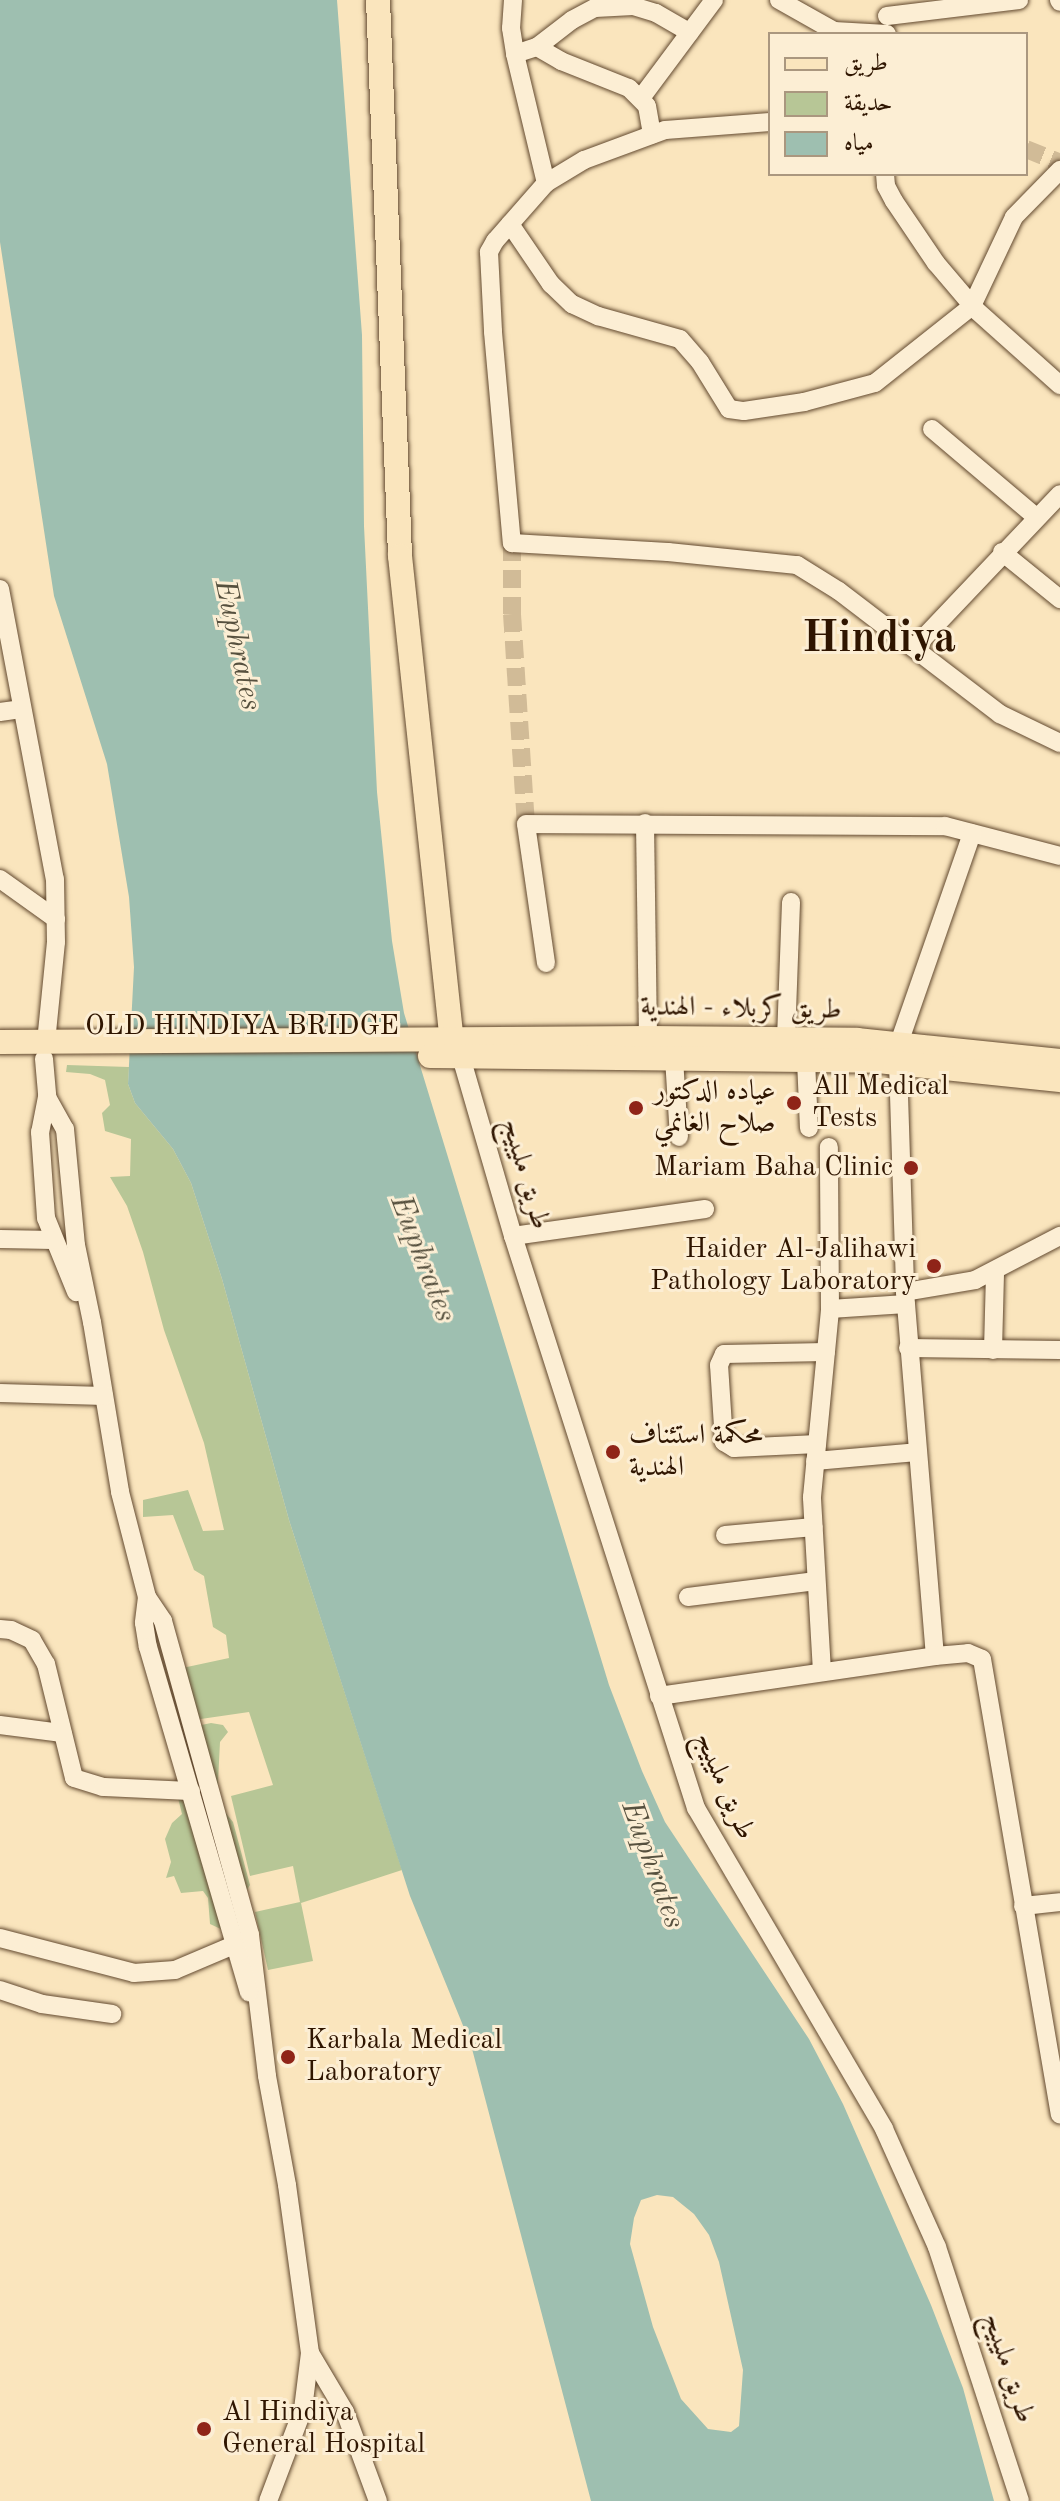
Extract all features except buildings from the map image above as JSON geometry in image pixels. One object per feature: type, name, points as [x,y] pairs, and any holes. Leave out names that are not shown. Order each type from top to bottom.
[{"type":"main road","points":[[378,0],[400,556],[456,1049],[806,1060],[899,1053],[1060,1080]]},
{"type":"main road","name":"طريق كربلاء - الهندية","points":[[423,1048],[456,1049],[648,1038],[786,1039],[899,1053],[1060,1061]]},
{"type":"main road","points":[[0,1042],[52,1051]]},
{"type":"main road","name":"OLD HINDIYA BRIDGE","points":[[52,1051],[423,1048]]},
{"type":"main road","points":[[0,1058],[52,1051]]},
{"type":"street","points":[[513,0],[511,28],[515,54],[546,183]]},
{"type":"street","points":[[641,98],[714,0]]},
{"type":"street","points":[[779,0],[834,31],[1019,0]]},
{"type":"street","points":[[515,54],[537,47],[572,20],[595,8],[633,6],[656,13],[690,33]]},
{"type":"street","points":[[537,47],[570,65],[618,82],[641,98],[647,106],[652,135]]},
{"type":"street","points":[[768,122],[665,130],[584,160],[546,183],[489,252],[512,543],[638,550],[797,565],[839,591],[1000,714],[1060,743]]},
{"type":"street","points":[[510,224],[551,284],[572,304],[598,316],[680,339],[700,362],[729,409],[744,411],[804,402],[875,383],[972,306],[1014,217],[1060,170]]},
{"type":"street","points":[[885,176],[886,186],[894,201],[936,263],[972,306],[1060,385]]},
{"type":"street","points":[[932,429],[1036,517]]},
{"type":"street","points":[[914,648],[1060,494]]},
{"type":"street","points":[[1002,552],[1060,599]]},
{"type":"street","points":[[0,589],[55,879],[52,1051],[40,1132],[46,1218],[76,1290],[93,1342]]},
{"type":"street","points":[[0,712],[21,709]]},
{"type":"street","points":[[645,823],[648,1038]]},
{"type":"street","points":[[546,963],[526,824],[945,826],[1060,856]]},
{"type":"street","points":[[935,1656],[905,1298],[899,1053],[972,833]]},
{"type":"street","points":[[0,879],[56,919]]},
{"type":"street","points":[[786,1039],[791,902]]},
{"type":"street","name":"طريق مليبيج","points":[[456,1049],[696,1808],[825,2023],[884,2129],[937,2247],[1020,2501]]},
{"type":"street","points":[[674,1058],[679,1137]]},
{"type":"street","points":[[806,1060],[809,1128]]},
{"type":"street","points":[[47,1097],[65,1129],[76,1245],[120,1492],[147,1597],[163,1621],[250,1935],[310,2353],[303,2409],[268,2501]]},
{"type":"street","points":[[822,1672],[814,1527],[816,1452],[830,1309],[829,1147]]},
{"type":"street","points":[[513,1236],[705,1209]]},
{"type":"street","points":[[830,1309],[905,1298],[995,1273],[1060,1236]]},
{"type":"street","points":[[0,1239],[53,1240]]},
{"type":"street","points":[[993,1350],[995,1273]]},
{"type":"street","points":[[908,1348],[1060,1350]]},
{"type":"street","points":[[826,1352],[724,1354],[719,1365],[724,1442],[734,1448],[917,1452]]},
{"type":"street","points":[[0,1393],[104,1396]]},
{"type":"street","points":[[725,1535],[814,1527]]},
{"type":"street","points":[[688,1597],[816,1581]]},
{"type":"street","points":[[147,1597],[144,1623],[148,1647],[262,2034]]},
{"type":"street","points":[[0,1629],[32,1640],[46,1664],[74,1778],[103,1787],[191,1791]]},
{"type":"street","points":[[659,1696],[935,1656],[977,1655],[986,1666],[1023,1906],[1055,2057],[1060,2114]]},
{"type":"street","points":[[0,1725],[62,1733]]},
{"type":"street","points":[[1023,1906],[1060,1902]]},
{"type":"street","points":[[0,1938],[134,1973],[175,1970],[234,1945]]},
{"type":"street","points":[[0,1990],[42,2004],[112,2014]]},
{"type":"street","points":[[310,2353],[345,2412],[378,2501]]},
{"type":"green space","points":[[67,1065],[129,1067],[128,1084],[135,1103],[173,1149],[191,1183],[222,1279],[289,1520],[402,1870],[301,1903],[313,1961],[268,1970],[255,1912],[300,1902],[293,1866],[250,1876],[231,1796],[273,1785],[249,1712],[187,1721],[173,1670],[229,1658],[226,1635],[213,1627],[204,1576],[194,1570],[173,1515],[143,1517],[143,1500],[188,1490],[203,1531],[224,1530],[204,1443],[164,1330],[143,1252],[127,1206],[110,1177],[130,1176],[131,1139],[105,1131],[102,1113],[110,1105],[105,1080],[90,1074],[66,1072]]},
{"type":"green space","points":[[211,1723],[223,1725],[228,1732],[220,1742],[217,1802],[233,1822],[250,1885],[242,1898],[238,1937],[210,1924],[208,1898],[203,1891],[181,1893],[174,1876],[166,1878],[171,1862],[165,1839],[172,1823],[182,1814],[177,1794],[187,1728]]},
{"type":"water","name":"Euphrates","points":[[0,0],[337,0],[362,335],[364,526],[377,792],[392,941],[404,1013],[609,1685],[642,1771],[665,1822],[809,2039],[843,2104],[931,2305],[963,2388],[994,2501],[591,2501],[471,2045],[410,1896],[289,1520],[222,1279],[191,1183],[173,1149],[135,1103],[128,1084],[134,967],[129,897],[107,764],[54,596],[0,242]],"holes":[[[657,2195],[673,2197],[694,2214],[709,2235],[719,2262],[743,2370],[739,2426],[731,2432],[708,2429],[681,2399],[653,2327],[630,2244],[634,2218],[641,2200]]]},
{"type":"tunnel","points":[[1028,150],[1060,163]]},
{"type":"tunnel","points":[[512,543],[512,614],[526,824]]},
{"type":"place","name":"All Medical Tests","points":[[794,1103]]},
{"type":"place","name":"عياده الدكتور صلاح الغانمي","points":[[636,1108]]},
{"type":"place","name":"Mariam Baha Clinic","points":[[911,1168]]},
{"type":"place","name":"Haider Al-Jalihawi Pathology Laboratory","points":[[934,1266]]},
{"type":"place","name":"محكمة استئناف الهندية","points":[[613,1452]]},
{"type":"place","name":"Karbala Medical Laboratory","points":[[288,2057]]},
{"type":"place","name":"Al Hindiya General Hospital","points":[[204,2429]]},
{"type":"district","name":"Hindiya","points":[[879,639]]}]
